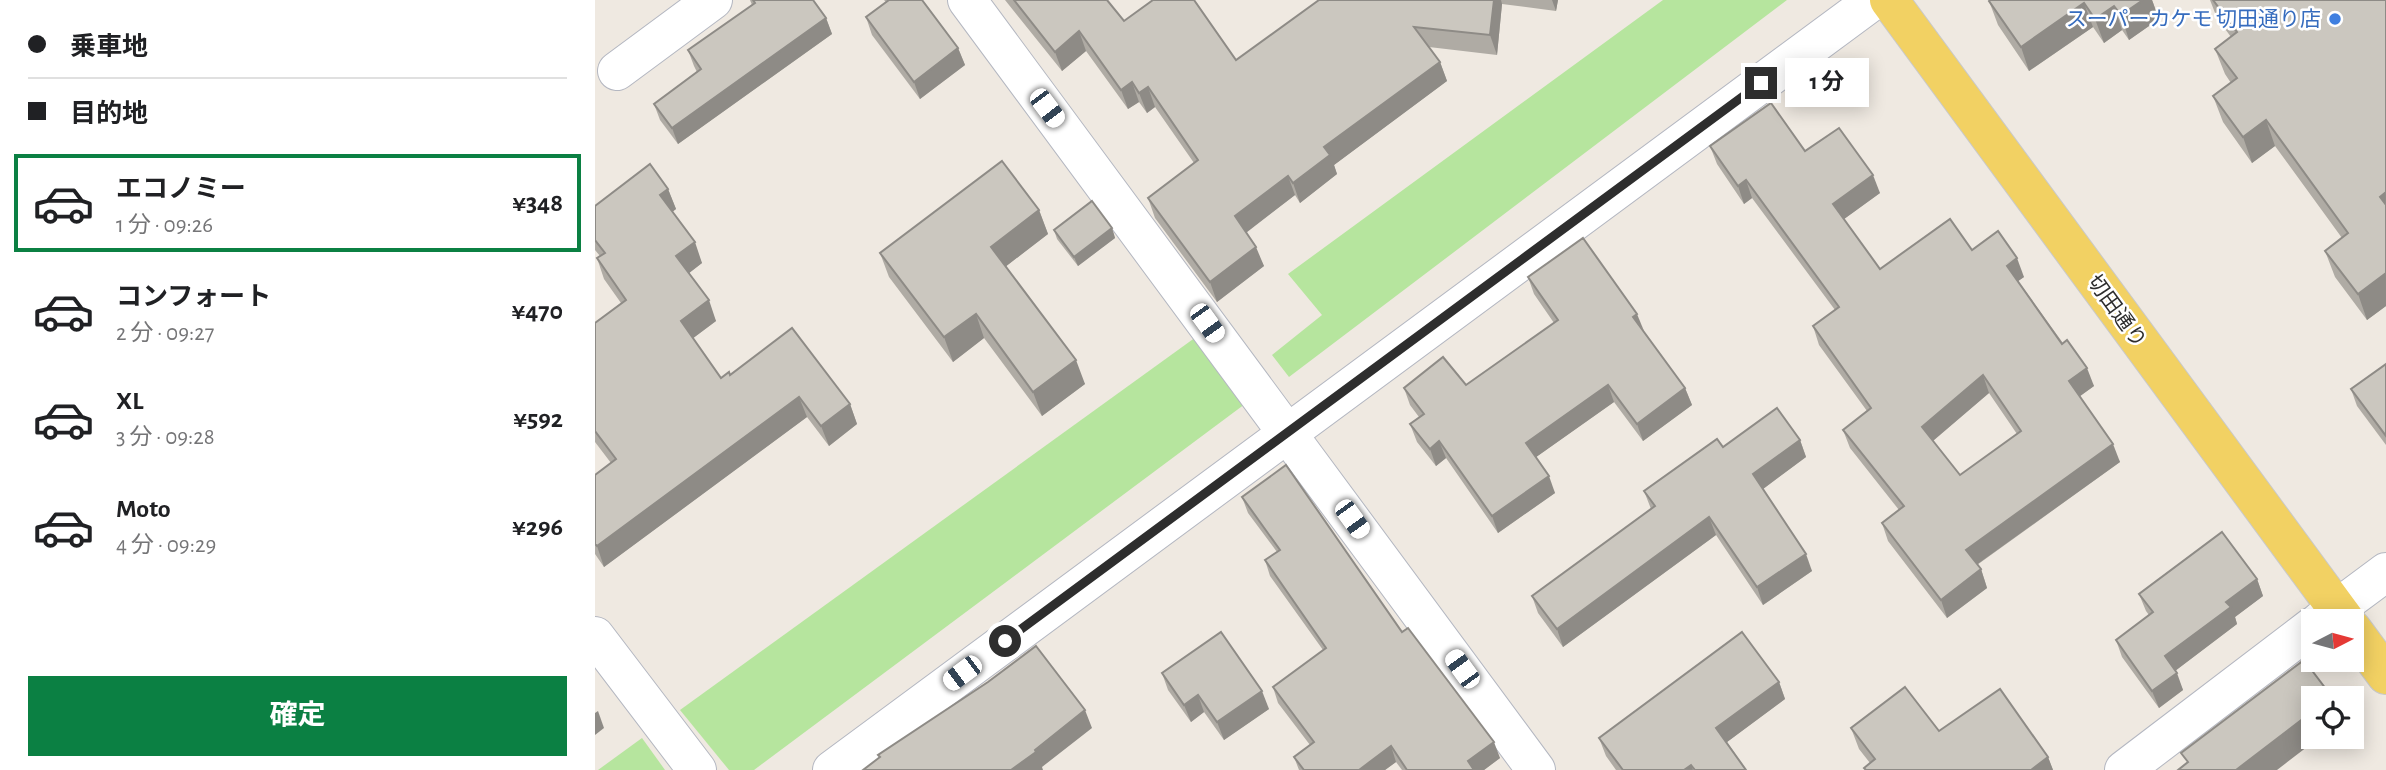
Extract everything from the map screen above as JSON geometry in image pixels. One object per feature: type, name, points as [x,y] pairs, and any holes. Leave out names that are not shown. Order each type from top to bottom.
[{"type":"main road","name":"切田通り","points":[[1889,0],[2325,609]]},
{"type":"main road","name":"切田通り","points":[[2364,652],[2386,675]]},
{"type":"street","points":[[617,71],[713,0]]},
{"type":"street","points":[[967,0],[1536,770]]},
{"type":"street","points":[[832,770],[1287,431],[1874,0]]},
{"type":"street","points":[[2347,609],[2386,572]]},
{"type":"street","points":[[595,636],[697,770]]},
{"type":"street","points":[[2124,770],[2301,644]]},
{"type":"green space","points":[[1663,0],[1787,0],[1289,377],[1272,355],[1322,315],[1288,274]]},
{"type":"green space","points":[[1196,337],[1249,401],[754,770],[729,770],[680,710]]},
{"type":"green space","points":[[642,738],[665,770],[598,770]]},
{"type":"building","points":[[753,0],[813,0],[826,18],[672,128],[654,104],[701,69],[688,50],[755,3]]},
{"type":"building","points":[[889,0],[922,0],[958,48],[914,82],[866,17]]},
{"type":"building","points":[[1014,0],[1107,0],[1124,21],[1153,0],[1194,0],[1236,60],[1319,0],[1494,0],[1490,35],[1414,27],[1440,62],[1324,147],[1330,155],[1293,183],[1288,176],[1235,216],[1256,247],[1210,282],[1148,198],[1198,160],[1148,87],[1139,93],[1132,82],[1121,90],[1079,31],[1055,52]]},
{"type":"building","points":[[1990,0],[2143,0],[2121,15],[2114,6],[2095,19],[2084,3],[2021,47]]},
{"type":"building","points":[[2213,0],[2386,0],[2386,192],[2380,197],[2386,205],[2386,273],[2358,294],[2325,251],[2348,233],[2266,120],[2243,137],[2213,96],[2237,78],[2215,49],[2237,32]]},
{"type":"building","points":[[1771,103],[1805,151],[1839,128],[1873,175],[1833,204],[1880,269],[1950,219],[1972,250],[1998,231],[2017,258],[2007,266],[2062,344],[2067,340],[2087,368],[2069,381],[2113,444],[1966,550],[1981,569],[1941,600],[1882,523],[1904,506],[1843,430],[1871,408],[1813,326],[1839,307],[1746,180],[1738,186],[1710,146]],"holes":[[[1983,375],[2021,431],[1960,475],[1922,427]]]},
{"type":"building","points":[[1002,161],[1039,210],[991,247],[1076,360],[1033,392],[976,314],[944,337],[880,253]]},
{"type":"building","points":[[650,164],[668,189],[660,195],[695,242],[676,256],[709,300],[681,321],[721,378],[729,372],[730,375],[792,328],[850,404],[821,426],[799,397],[597,546],[595,475],[616,459],[595,431],[595,323],[626,300],[597,258],[605,253],[595,240],[595,206]]},
{"type":"building","points":[[1092,201],[1112,228],[1074,257],[1054,230]]},
{"type":"building","points":[[1583,238],[1637,314],[1633,317],[1685,388],[1637,424],[1608,385],[1526,443],[1549,476],[1492,516],[1439,441],[1430,449],[1410,424],[1424,414],[1404,388],[1443,357],[1466,385],[1558,320],[1528,277]]},
{"type":"building","points":[[2386,364],[2386,436],[2351,389]]},
{"type":"building","points":[[1777,408],[1800,440],[1753,474],[1806,554],[1757,587],[1709,517],[1557,629],[1532,596],[1655,506],[1644,491],[1717,439],[1723,447]]},
{"type":"building","points":[[1286,465],[1402,632],[1408,628],[1494,742],[1468,761],[1474,770],[1407,770],[1391,746],[1359,770],[1304,770],[1294,757],[1314,742],[1273,687],[1326,648],[1265,560],[1280,550],[1242,497]]},
{"type":"building","points":[[2222,532],[2257,579],[2226,602],[2231,607],[2165,656],[2177,673],[2152,691],[2116,640],[2153,612],[2139,594]]},
{"type":"building","points":[[1221,632],[1262,691],[1217,722],[1198,695],[1184,705],[1162,673]]},
{"type":"building","points":[[1742,632],[1779,682],[1716,728],[1746,770],[1695,770],[1691,765],[1684,770],[1623,770],[1599,738]]},
{"type":"building","points":[[1036,646],[1085,710],[1011,770],[863,770],[880,757],[878,755],[988,682]]},
{"type":"building","points":[[2301,662],[2301,672],[2313,672],[2324,686],[2301,686],[2301,720],[2236,770],[2178,770],[2188,762],[2181,753]]},
{"type":"building","points":[[1905,687],[1939,731],[2000,689],[2048,757],[2031,770],[1866,770],[1864,768],[1875,759],[1851,728]]},
{"type":"place","name":"スーパーカケモ 切田通り店","points":[[2335,19]]},
{"type":"route","points":[[1005,641],[1761,83]]}]
